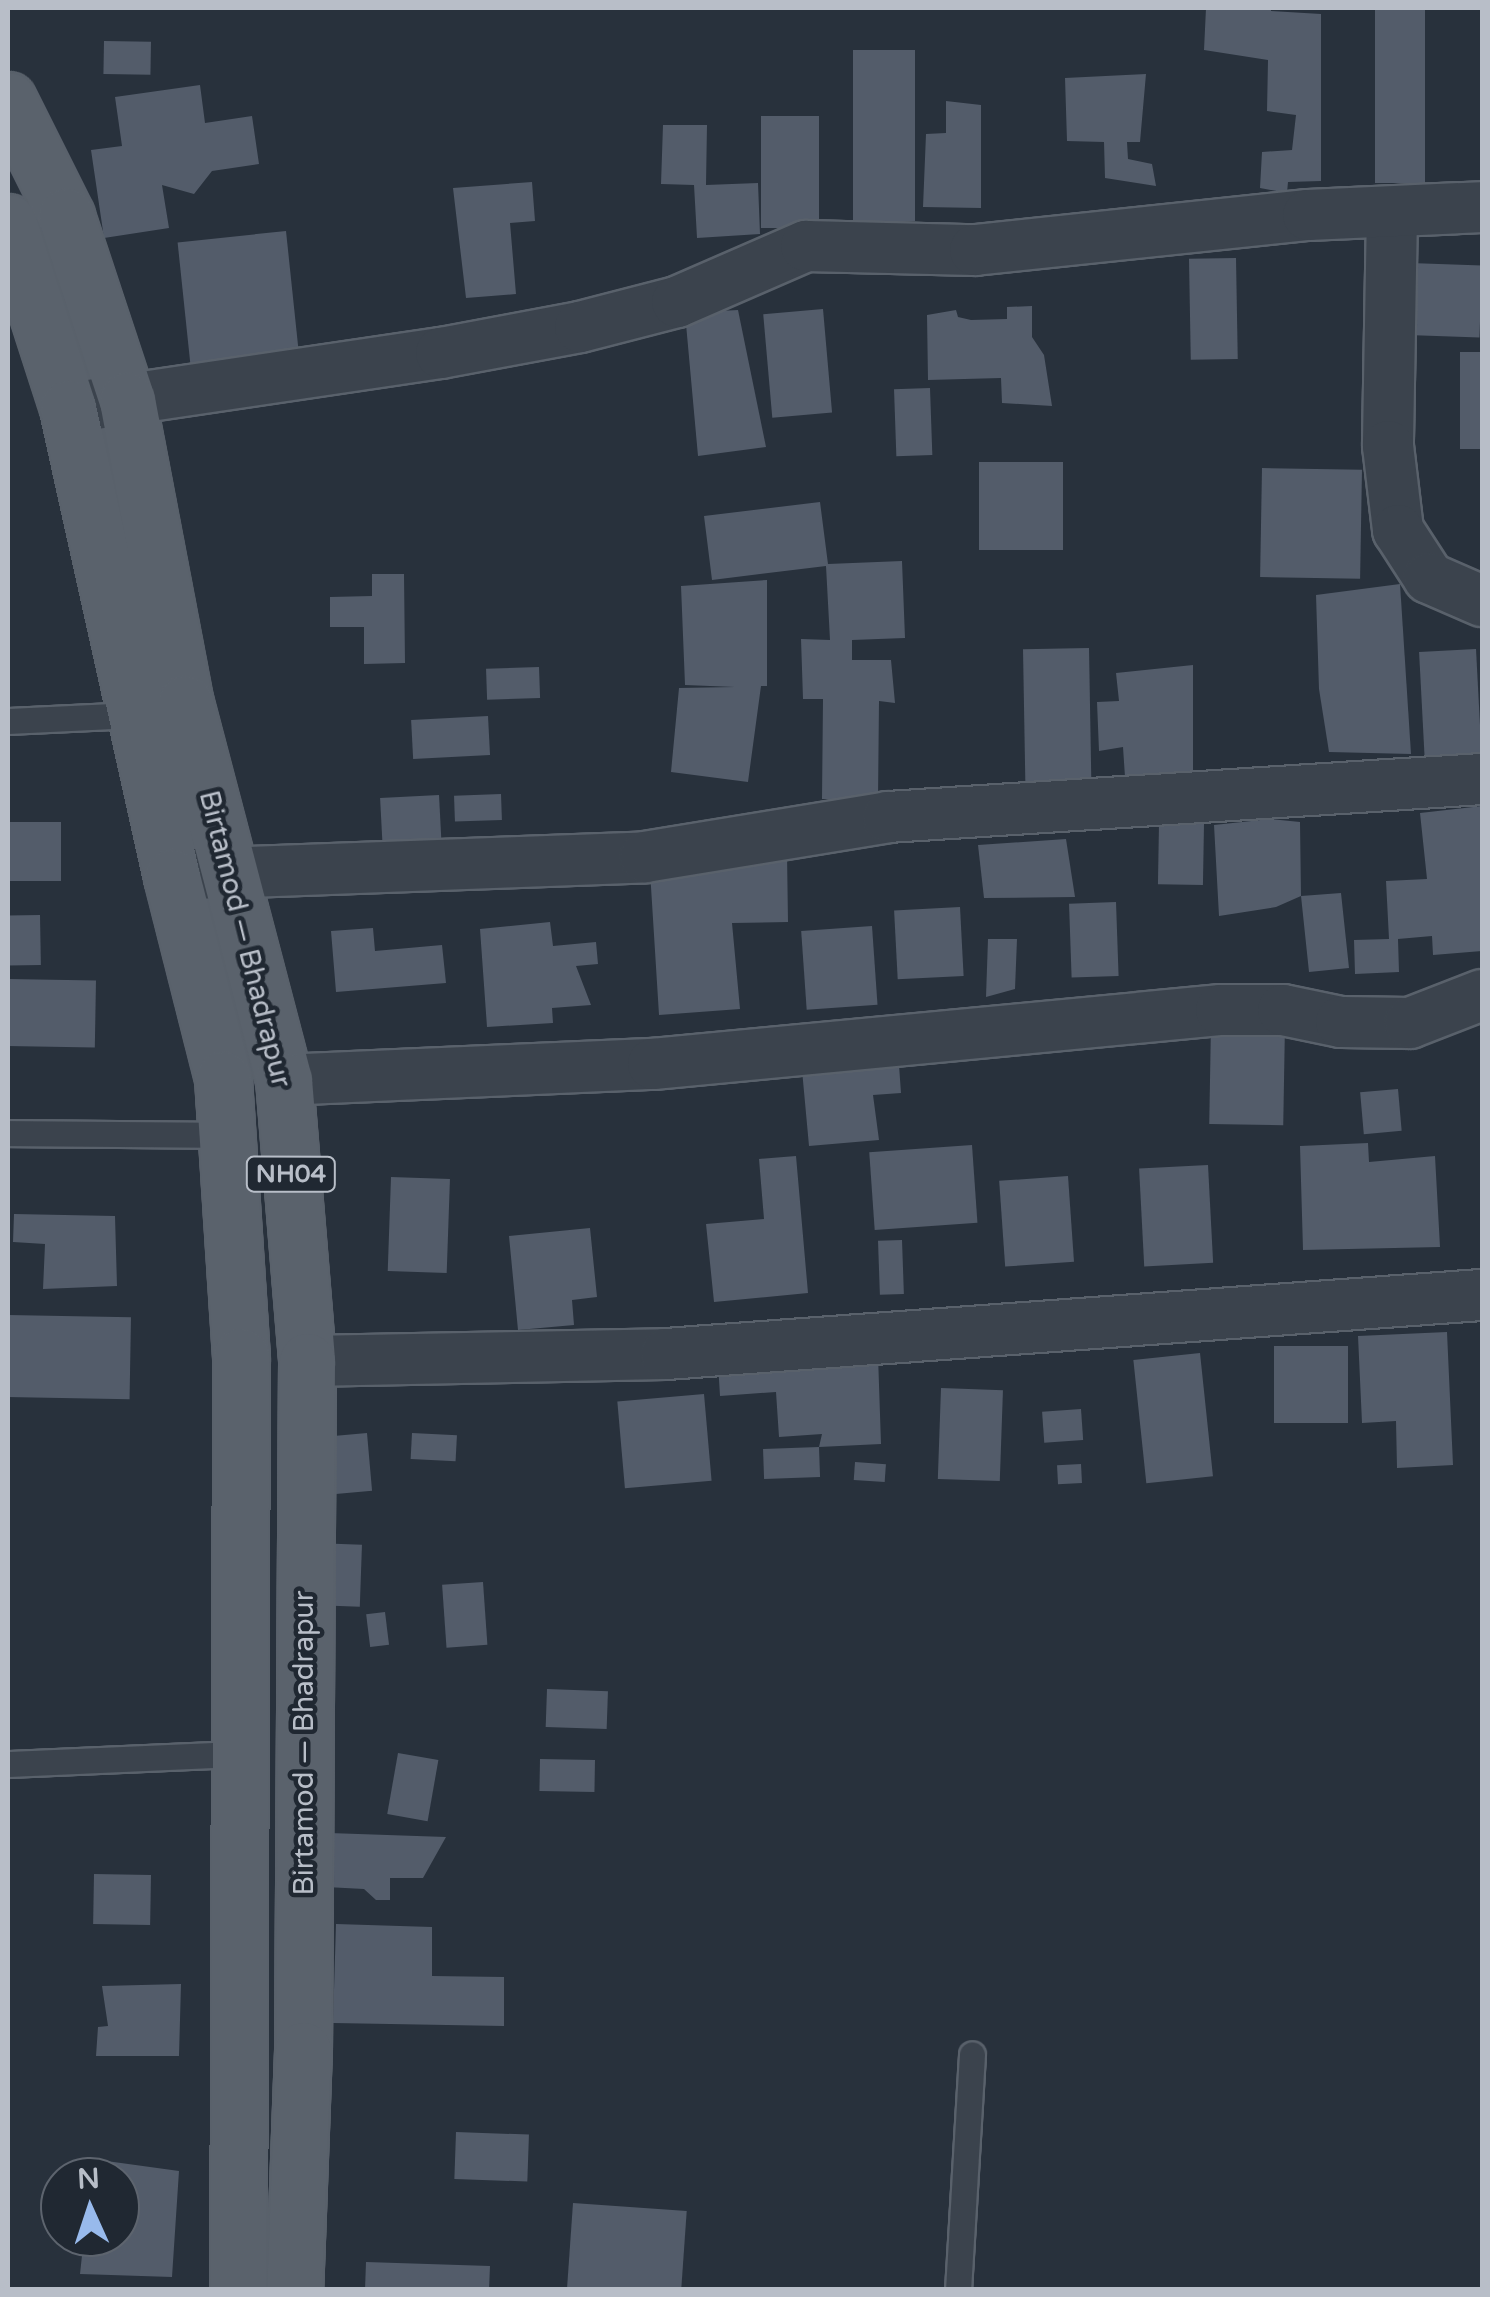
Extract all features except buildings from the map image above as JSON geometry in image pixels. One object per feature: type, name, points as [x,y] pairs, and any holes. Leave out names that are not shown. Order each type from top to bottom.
[{"type":"main road","name":"Birtamod — Bhadrapur","points":[[8,100],[66,216],[127,400],[185,703],[284,1080],[307,1361],[303,2050],[294,2290]]},
{"type":"main road","name":"Birtamod — Bhadrapur","points":[[8,222],[68,408],[172,877],[223,1079],[241,1356],[238,2290]]},
{"type":"main road","points":[[237,1305],[302,1299]]},
{"type":"street","points":[[68,408],[580,327],[677,302],[806,246],[975,250],[1164,228],[1482,207]]},
{"type":"street","points":[[1392,212],[1388,446],[1398,530],[1429,578],[1482,601]]},
{"type":"street","points":[[172,877],[228,870],[645,858],[888,817],[1482,779]]},
{"type":"street","points":[[284,1080],[653,1064],[1221,1010],[1283,1010],[1341,1022],[1410,1023],[1482,995]]},
{"type":"street","points":[[307,1361],[686,1353],[1482,1295]]},
{"type":"lane","points":[[8,722],[137,715]]},
{"type":"lane","points":[[8,1132],[226,1135]]},
{"type":"lane","points":[[8,1764],[242,1754]]},
{"type":"lane","points":[[958,2290],[972,2054]]}]
